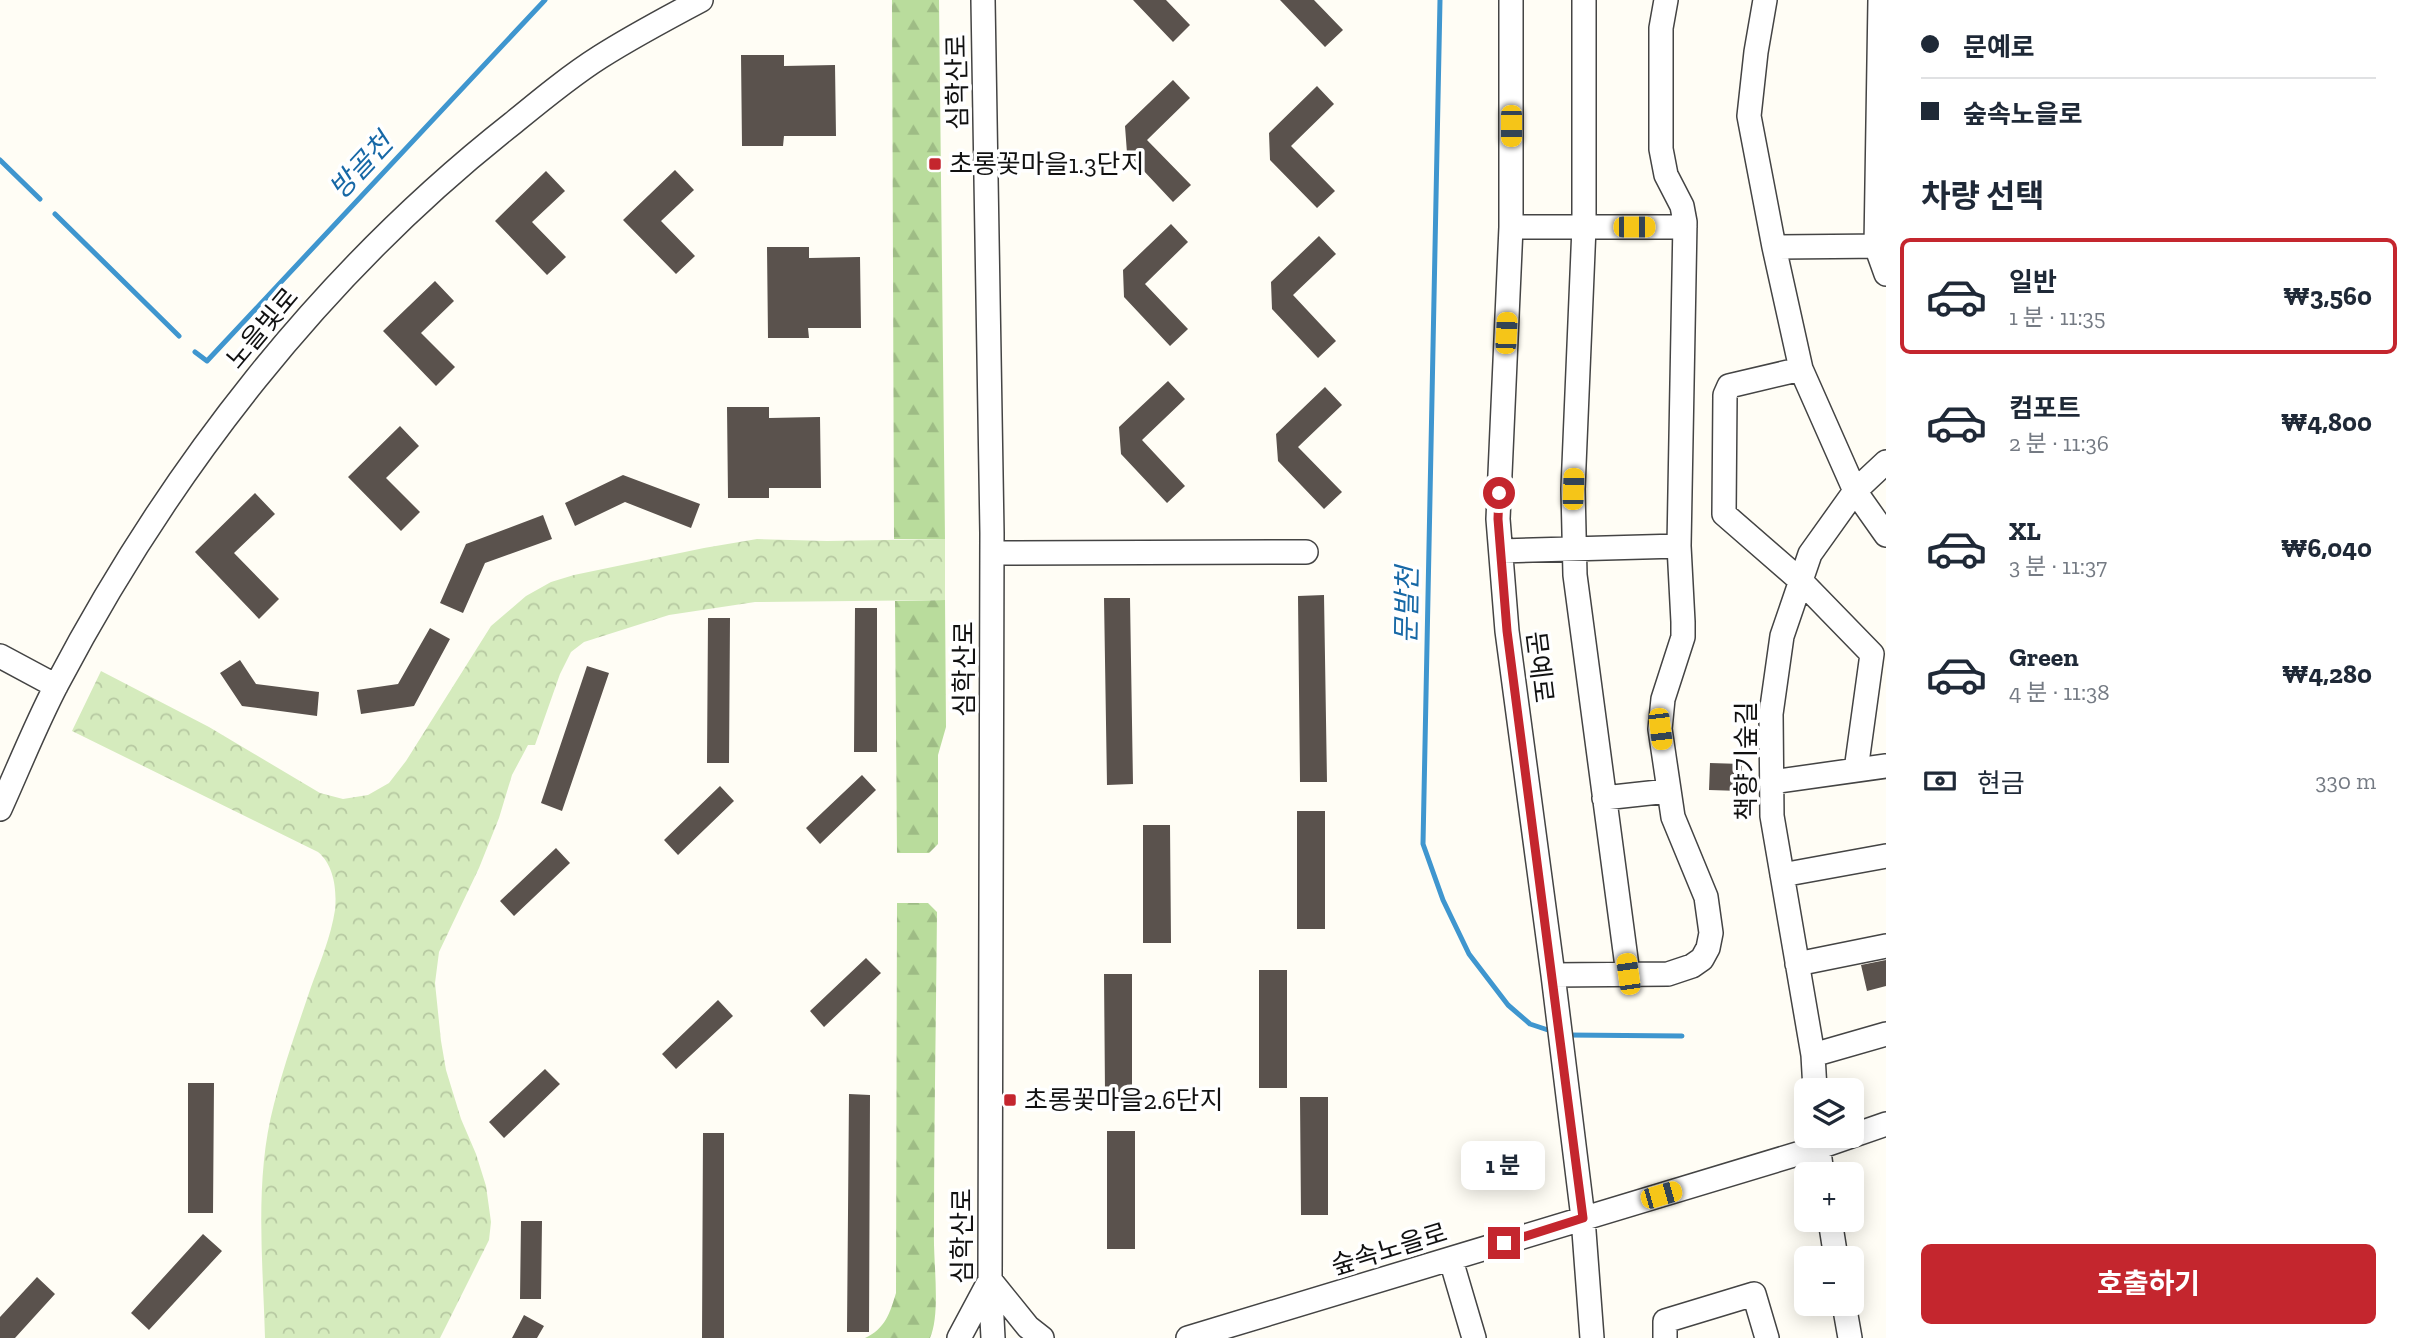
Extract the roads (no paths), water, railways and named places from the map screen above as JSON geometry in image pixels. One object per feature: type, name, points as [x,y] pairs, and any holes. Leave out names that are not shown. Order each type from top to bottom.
[{"type":"street","name":"노을빛로","points":[[0,809],[56,686],[113,584],[172,490],[261,371],[313,310],[435,188],[481,148],[598,58],[701,0]]},
{"type":"street","name":"심학산로","points":[[984,0],[992,553],[990,1280],[993,1338]]},
{"type":"street","name":"문예로","points":[[1511,0],[1511,227],[1498,519],[1507,631],[1583,1218],[1592,1338]]},
{"type":"street","points":[[1584,0],[1584,227],[1573,476],[1574,550],[1579,615],[1628,974]]},
{"type":"street","points":[[1553,975],[1668,974],[1702,959],[1711,933],[1706,897],[1673,817],[1660,713],[1683,637],[1679,546],[1685,227],[1682,206],[1662,162],[1661,28],[1666,0]]},
{"type":"street","points":[[1765,0],[1749,116],[1801,369],[1855,491],[1886,535]]},
{"type":"street","points":[[1880,0],[1881,246],[1886,274]]},
{"type":"street","points":[[1511,227],[1685,227]]},
{"type":"street","points":[[1774,247],[1881,246]]},
{"type":"street","points":[[1801,369],[1729,386],[1725,395],[1724,514],[1801,581],[1872,654],[1856,770]]},
{"type":"street","name":"책향기숲길","points":[[1814,1078],[1813,1055],[1772,816],[1770,714],[1782,636],[1810,554],[1855,491],[1886,462]]},
{"type":"street","points":[[1501,551],[1679,546]]},
{"type":"street","points":[[992,553],[1306,552]]},
{"type":"street","points":[[0,656],[56,686]]},
{"type":"street","points":[[1771,782],[1886,766]]},
{"type":"street","points":[[1605,798],[1668,791]]},
{"type":"street","points":[[1782,875],[1886,856]]},
{"type":"street","points":[[1797,964],[1886,946]]},
{"type":"street","points":[[1813,1055],[1886,1034]]},
{"type":"street","name":"숲속노을로","points":[[1864,1130],[1886,1124]]},
{"type":"street","name":"숲속노을로","points":[[1188,1338],[1451,1260],[1799,1148]]},
{"type":"street","points":[[1451,1260],[1474,1338]]},
{"type":"street","points":[[959,1338],[990,1280],[1028,1327],[1042,1338]]},
{"type":"street","points":[[1665,1338],[1665,1321],[1755,1294],[1767,1338]]},
{"type":"street","points":[[1846,1316],[1850,1338]]},
{"type":"waterway","name":"방골천","points":[[195,352],[207,361],[545,0]]},
{"type":"waterway","name":"문발천","points":[[1440,0],[1423,844],[1443,900],[1469,954],[1508,1005],[1530,1024],[1554,1032]]},
{"type":"waterway","points":[[0,160],[40,199]]},
{"type":"waterway","points":[[55,214],[179,336]]},
{"type":"waterway","name":"문발천","points":[[1567,1035],[1682,1036]]},
{"type":"place","name":"초롱꽃마을1.3단지","points":[[935,164]]},
{"type":"place","name":"초롱꽃마을2.6단지","points":[[1010,1100]]}]
